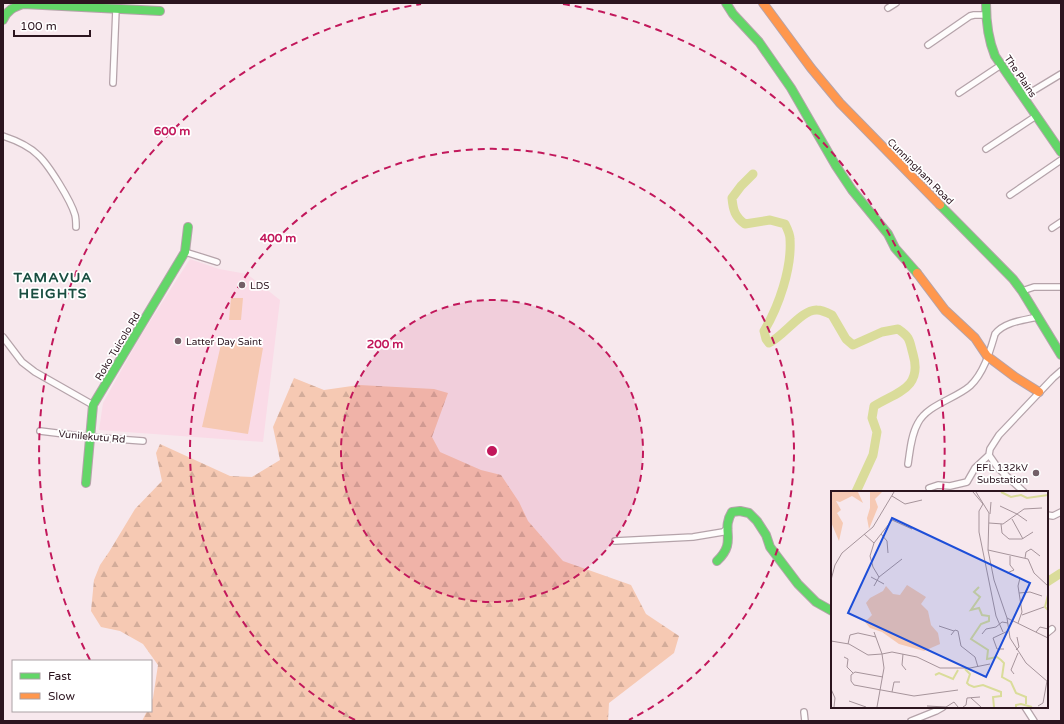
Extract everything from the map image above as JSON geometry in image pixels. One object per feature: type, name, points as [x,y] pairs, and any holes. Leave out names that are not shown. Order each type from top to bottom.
[{"type":"street","points":[[726,3],[733,14],[759,42],[791,88],[840,172],[866,208],[888,234],[895,248],[914,269],[945,310],[974,338],[987,356],[1015,377],[1039,392]]},
{"type":"street","name":"Cunningham Road","points":[[763,3],[811,68],[840,102],[872,137],[1006,271],[1022,291],[1061,355]]},
{"type":"street","points":[[888,8],[896,3]]},
{"type":"street","name":"The Plains","points":[[986,3],[988,41],[995,56],[1061,152]]},
{"type":"street","points":[[3,20],[5,14],[10,9],[23,4],[160,11]]},
{"type":"street","points":[[113,83],[116,9]]},
{"type":"street","points":[[928,45],[970,16],[986,15]]},
{"type":"street","points":[[959,93],[1001,65]]},
{"type":"street","points":[[1023,97],[1061,74]]},
{"type":"street","points":[[986,149],[1036,116]]},
{"type":"street","points":[[3,136],[22,144],[38,155],[64,192],[75,215],[76,227]]},
{"type":"street","points":[[1010,195],[1061,160]]},
{"type":"street","points":[[1052,228],[1061,222]]},
{"type":"street","name":"Roko Tuicolo Rd","points":[[86,483],[93,405],[185,252],[188,227]]},
{"type":"street","points":[[185,252],[217,262]]},
{"type":"street","points":[[1022,291],[1034,287],[1061,287]]},
{"type":"street","points":[[908,464],[918,422],[924,415],[970,386],[977,379],[983,369],[995,334],[999,329],[1009,324],[1038,317]]},
{"type":"street","points":[[3,336],[22,362],[35,372],[93,405]]},
{"type":"street","points":[[929,488],[938,485],[950,486],[967,482],[975,468],[989,455],[990,449],[999,435],[1061,371]]},
{"type":"street","name":"Vunilekutu Rd","points":[[40,431],[89,437],[143,440]]},
{"type":"street","points":[[989,455],[998,468],[1023,491]]},
{"type":"street","points":[[717,561],[727,552],[730,514],[732,512],[740,511],[749,513],[757,521],[766,535],[770,547],[798,584],[816,602],[831,610]]},
{"type":"street","points":[[1048,516],[1053,516],[1061,512]]},
{"type":"street","points":[[615,541],[693,537],[723,532],[728,527]]},
{"type":"street","points":[[911,721],[941,708]]},
{"type":"street","points":[[1026,708],[1034,721]]},
{"type":"street","points":[[804,712],[805,721]]},
{"type":"shaded area","points":[[190,259],[219,269],[247,274],[280,300],[263,442],[99,430],[103,403],[140,337]]},
{"type":"green space","points":[[231,298],[243,298],[241,320],[229,320]]},
{"type":"green space","points":[[222,340],[263,348],[248,434],[202,427]]},
{"type":"green space","points":[[294,378],[324,390],[359,385],[434,389],[448,393],[432,437],[440,452],[481,470],[501,475],[519,502],[528,521],[563,561],[631,585],[646,614],[679,636],[674,653],[609,703],[608,721],[142,721],[146,712],[152,712],[152,700],[158,665],[143,644],[120,631],[101,627],[91,611],[94,580],[100,565],[135,509],[162,481],[156,453],[160,444],[230,476],[252,477],[280,460],[273,427]]},
{"type":"waterway","points":[[753,174],[732,198],[734,210],[737,216],[745,224],[770,220],[785,224],[790,237],[787,274],[775,310],[764,331],[766,339],[769,343],[775,340],[799,318],[811,311],[817,310],[832,315],[846,339],[853,345],[882,332],[898,329],[910,342],[915,365],[914,374],[911,382],[906,388],[874,406],[872,418],[877,432],[873,455],[856,491]]},
{"type":"waterway","points":[[1048,581],[1061,573]]},
{"type":"traffic: fast","points":[[726,3],[733,14],[759,42],[791,88],[836,166],[852,190],[888,234],[895,248],[917,273]]},
{"type":"traffic: fast","points":[[986,3],[988,30],[995,56],[1061,152]]},
{"type":"traffic: fast","points":[[3,20],[11,9],[23,4],[160,11]]},
{"type":"traffic: fast","points":[[940,205],[1013,279],[1022,291],[1061,355]]},
{"type":"traffic: fast","points":[[86,483],[93,405],[185,252],[188,227]]},
{"type":"traffic: fast","points":[[717,561],[727,548],[728,525],[732,512],[740,511],[749,513],[757,521],[766,535],[770,547],[798,584],[816,602],[831,610]]},
{"type":"traffic: slow","points":[[763,3],[811,68],[840,103],[940,205]]},
{"type":"traffic: slow","points":[[917,273],[945,310],[975,338],[987,356],[1015,377],[1039,392]]},
{"type":"place","name":"LDS","points":[[242,285]]},
{"type":"place","name":"Latter Day Saint","points":[[178,341]]},
{"type":"place","name":"EFL 132kV Substation","points":[[1036,473]]},
{"type":"district","name":"TAMAVUA HEIGHTS","points":[[53,286]]}]
